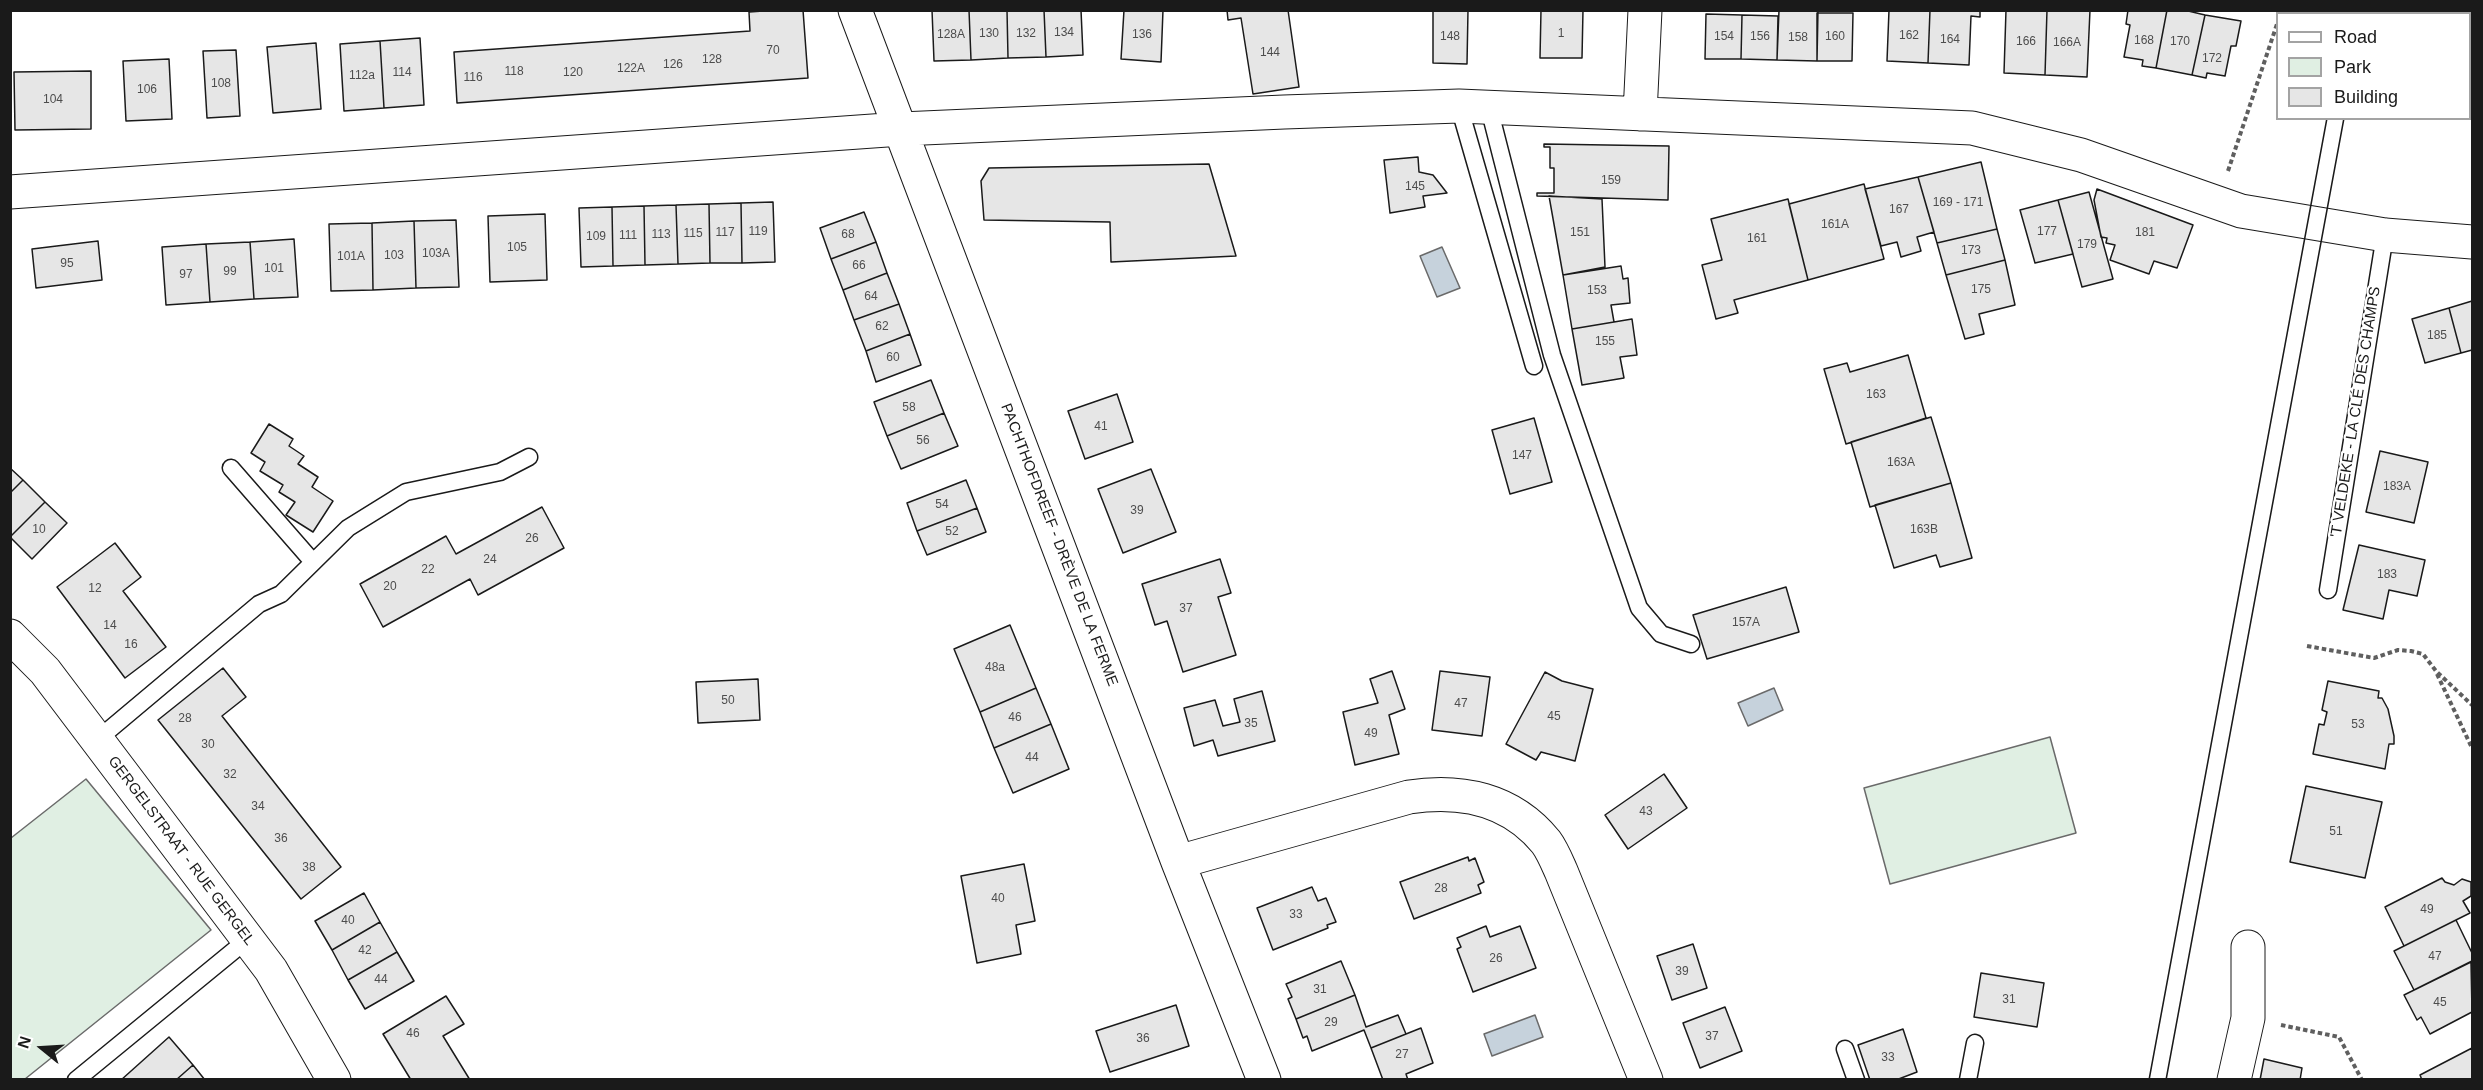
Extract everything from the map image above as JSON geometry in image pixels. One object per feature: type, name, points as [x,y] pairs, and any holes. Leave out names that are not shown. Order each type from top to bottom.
[{"type":"street","name":"PACHTHOFDREEF - DRÈVE DE LA FERME","points":[[855,10],[1178,862],[1264,1080]]},
{"type":"street","points":[[1640,114],[1645,10]]},
{"type":"street","points":[[10,192],[901,129],[1272,112],[1474,107],[1972,128],[2081,155],[2241,211],[2385,235],[2472,242]]},
{"type":"street","name":"GERGELSTRAAT - RUE GERGEL","points":[[10,636],[45,671],[271,970],[334,1080]]},
{"type":"street","points":[[1178,862],[1426,794],[1456,793],[1486,801],[1513,813],[1530,825],[1547,843],[1562,871],[1646,1080]]},
{"type":"street","points":[[2234,1080],[2248,1018],[2248,947]]},
{"type":"lane","points":[[1474,107],[1534,366]]},
{"type":"lane","points":[[1474,107],[1552,355],[1639,608],[1661,634],[1691,644]]},
{"type":"lane","name":"'T VELDEKE - LA CLÉ DES CHAMPS","points":[[2328,590],[2385,235]]},
{"type":"lane","points":[[97,740],[259,604],[282,594],[348,528],[406,492],[500,472],[529,457]]},
{"type":"lane","points":[[231,468],[314,562]]},
{"type":"lane","points":[[76,1080],[248,939]]},
{"type":"lane","points":[[1968,1080],[1975,1043]]},
{"type":"lane","points":[[1845,1049],[1856,1080]]},
{"type":"path","points":[[2218,203],[2276,24]]},
{"type":"path","points":[[2307,646],[2374,658],[2398,650],[2423,654],[2436,671],[2472,705]]},
{"type":"path","points":[[2436,671],[2472,748]]},
{"type":"path","points":[[2248,1018],[2339,1037],[2362,1080]]},
{"type":"green space","points":[[2050,737],[2076,833],[1890,884],[1864,788]]},
{"type":"green space","points":[[86,779],[211,930],[25,1079],[11,1079],[11,838]]},
{"type":"shaded area","points":[[1442,247],[1460,288],[1437,297],[1420,256]]},
{"type":"shaded area","points":[[1774,688],[1783,710],[1748,726],[1738,703]]},
{"type":"shaded area","points":[[1535,1015],[1543,1037],[1492,1056],[1484,1034]]},
{"type":"building","points":[[803,10],[808,78],[457,103],[454,52],[750,31],[749,12]]},
{"type":"building","points":[[932,10],[969,10],[971,60],[934,61]]},
{"type":"building","points":[[969,10],[1007,10],[1008,58],[971,60]]},
{"type":"building","points":[[1007,10],[1044,10],[1046,57],[1008,58]]},
{"type":"building","points":[[1044,10],[1081,10],[1083,55],[1046,57]]},
{"type":"building","points":[[1124,10],[1163,10],[1161,62],[1121,59]]},
{"type":"building","points":[[1227,10],[1288,10],[1299,87],[1253,94],[1241,18],[1228,20]]},
{"type":"building","points":[[1433,10],[1468,10],[1467,64],[1433,63]]},
{"type":"building","points":[[1541,10],[1583,10],[1582,58],[1540,58]]},
{"type":"building","points":[[1779,10],[1818,10],[1817,61],[1777,60]]},
{"type":"building","points":[[1889,10],[1930,10],[1928,63],[1887,61]]},
{"type":"building","points":[[1930,10],[1980,10],[1980,17],[1971,16],[1969,65],[1928,63]]},
{"type":"building","points":[[2006,10],[2047,10],[2045,75],[2004,73]]},
{"type":"building","points":[[2047,10],[2090,10],[2087,77],[2045,75]]},
{"type":"building","points":[[2128,10],[2167,10],[2156,68],[2142,66],[2143,60],[2124,57],[2130,25],[2126,24]]},
{"type":"building","points":[[2167,10],[2184,10],[2205,15],[2192,75],[2156,68]]},
{"type":"building","points":[[1817,13],[1853,13],[1852,61],[1817,61]]},
{"type":"building","points":[[1706,14],[1742,15],[1741,59],[1705,59]]},
{"type":"building","points":[[1742,15],[1778,16],[1777,60],[1741,59]]},
{"type":"building","points":[[2205,15],[2241,21],[2236,46],[2231,46],[2225,76],[2207,73],[2206,78],[2192,75]]},
{"type":"building","points":[[2471,35],[2472,35],[2471,87]]},
{"type":"building","points":[[420,38],[424,105],[384,108],[380,41]]},
{"type":"building","points":[[380,41],[384,108],[344,111],[340,44]]},
{"type":"building","points":[[316,43],[321,109],[273,113],[267,47]]},
{"type":"building","points":[[236,50],[240,116],[207,118],[203,51]]},
{"type":"building","points":[[169,59],[172,119],[126,121],[123,61]]},
{"type":"building","points":[[91,71],[91,129],[15,130],[14,72]]},
{"type":"building","points":[[1544,144],[1669,146],[1668,200],[1537,196],[1537,193],[1554,193],[1554,168],[1550,168],[1550,147],[1544,147]]},
{"type":"building","points":[[1418,157],[1419,172],[1433,175],[1447,193],[1423,196],[1425,207],[1390,213],[1384,160]]},
{"type":"building","points":[[1981,162],[1997,229],[1937,243],[1918,177]]},
{"type":"building","points":[[1209,164],[1236,256],[1111,262],[1110,222],[984,220],[981,181],[989,168]]},
{"type":"building","points":[[1918,177],[1934,232],[1917,237],[1921,251],[1901,257],[1897,242],[1881,246],[1865,189]]},
{"type":"building","points":[[1864,184],[1884,259],[1808,280],[1789,204]]},
{"type":"building","points":[[2097,189],[2193,225],[2177,268],[2154,261],[2149,274],[2110,260],[2115,245],[2106,243],[2107,238],[2101,237],[2094,200]]},
{"type":"building","points":[[2089,192],[2113,279],[2082,287],[2058,200]]},
{"type":"building","points":[[1549,196],[1602,199],[1605,267],[1563,275]]},
{"type":"building","points":[[1788,199],[1808,280],[1734,300],[1738,313],[1716,319],[1702,265],[1722,260],[1711,219]]},
{"type":"building","points":[[2058,200],[2073,254],[2035,263],[2020,210]]},
{"type":"building","points":[[773,202],[775,262],[742,263],[741,203]]},
{"type":"building","points":[[741,203],[742,263],[710,263],[709,204]]},
{"type":"building","points":[[709,204],[710,263],[678,264],[676,205]]},
{"type":"building","points":[[676,205],[678,264],[645,265],[644,206]]},
{"type":"building","points":[[644,206],[645,265],[613,266],[612,207]]},
{"type":"building","points":[[612,207],[613,266],[581,267],[579,208]]},
{"type":"building","points":[[864,212],[876,242],[831,259],[820,228]]},
{"type":"building","points":[[545,214],[547,280],[490,282],[488,216]]},
{"type":"building","points":[[456,220],[459,287],[416,288],[414,221]]},
{"type":"building","points":[[414,221],[416,288],[373,290],[372,223]]},
{"type":"building","points":[[372,223],[373,290],[331,291],[329,224]]},
{"type":"building","points":[[1997,229],[2005,260],[1946,275],[1937,243]]},
{"type":"building","points":[[294,239],[298,297],[254,299],[250,242]]},
{"type":"building","points":[[98,241],[102,280],[36,288],[32,249]]},
{"type":"building","points":[[250,242],[254,299],[210,302],[206,244]]},
{"type":"building","points":[[876,242],[887,273],[843,290],[831,259]]},
{"type":"building","points":[[206,244],[210,302],[166,305],[162,247]]},
{"type":"building","points":[[2005,260],[2015,305],[1979,314],[1984,334],[1965,339],[1946,275]]},
{"type":"building","points":[[1621,266],[1623,279],[1628,278],[1630,303],[1611,305],[1614,322],[1572,329],[1563,275]]},
{"type":"building","points":[[887,273],[899,304],[854,320],[843,290]]},
{"type":"building","points":[[2472,301],[2472,350],[2461,353],[2449,308]]},
{"type":"building","points":[[899,304],[910,334],[866,351],[854,320]]},
{"type":"building","points":[[2449,308],[2461,353],[2425,363],[2412,319]]},
{"type":"building","points":[[1632,319],[1637,355],[1620,357],[1624,378],[1582,385],[1572,329]]},
{"type":"building","points":[[910,334],[921,365],[876,382],[866,351]]},
{"type":"building","points":[[1908,355],[1926,418],[1846,444],[1824,369],[1847,363],[1850,372]]},
{"type":"building","points":[[931,380],[944,413],[887,436],[874,402]]},
{"type":"building","points":[[1117,394],[1133,442],[1085,459],[1068,411]]},
{"type":"building","points":[[944,413],[958,446],[901,469],[887,436]]},
{"type":"building","points":[[1931,417],[1951,483],[1870,507],[1851,442]]},
{"type":"building","points":[[1534,418],[1552,482],[1510,494],[1492,430]]},
{"type":"building","points":[[269,424],[293,439],[289,446],[304,456],[298,464],[318,477],[312,487],[333,501],[313,532],[286,515],[295,502],[279,492],[283,485],[260,471],[265,462],[251,453]]},
{"type":"building","points":[[2380,451],[2428,462],[2414,523],[2366,512]]},
{"type":"building","points":[[10,468],[23,480],[10,493]]},
{"type":"building","points":[[1151,469],[1176,532],[1123,553],[1098,489]]},
{"type":"building","points":[[23,480],[45,502],[10,537],[10,493]]},
{"type":"building","points":[[966,480],[977,508],[917,531],[907,503]]},
{"type":"building","points":[[1951,483],[1972,558],[1940,567],[1936,555],[1894,568],[1875,505]]},
{"type":"building","points":[[45,502],[67,523],[32,559],[10,537]]},
{"type":"building","points":[[542,507],[564,548],[478,595],[470,579],[383,627],[360,584],[446,536],[456,554]]},
{"type":"building","points":[[977,508],[986,532],[927,555],[917,531]]},
{"type":"building","points":[[115,543],[141,577],[123,591],[166,647],[125,678],[57,587]]},
{"type":"building","points":[[2359,545],[2425,560],[2417,596],[2389,590],[2383,619],[2343,610]]},
{"type":"building","points":[[1220,559],[1231,593],[1218,597],[1236,655],[1183,672],[1167,621],[1155,625],[1142,584]]},
{"type":"building","points":[[1786,587],[1799,632],[1707,659],[1693,615]]},
{"type":"building","points":[[1010,625],[1036,688],[980,712],[954,649]]},
{"type":"building","points":[[223,668],[246,697],[222,716],[341,867],[301,899],[158,720]]},
{"type":"building","points":[[1392,671],[1405,709],[1389,715],[1399,754],[1355,765],[1343,712],[1378,703],[1370,679]]},
{"type":"building","points":[[1440,671],[1490,677],[1482,736],[1432,730]]},
{"type":"building","points":[[1545,672],[1562,681],[1593,689],[1575,761],[1541,752],[1536,760],[1506,744]]},
{"type":"building","points":[[758,679],[760,720],[698,723],[696,682]]},
{"type":"building","points":[[2328,681],[2379,691],[2378,698],[2382,698],[2388,709],[2394,736],[2394,744],[2389,744],[2385,769],[2313,754],[2319,724],[2324,725],[2327,712],[2322,710]]},
{"type":"building","points":[[1036,688],[1051,724],[994,748],[980,712]]},
{"type":"building","points":[[1262,691],[1275,741],[1218,756],[1213,740],[1194,746],[1184,708],[1215,700],[1223,726],[1240,722],[1234,699]]},
{"type":"building","points":[[1051,724],[1069,769],[1013,793],[994,748]]},
{"type":"building","points":[[1664,774],[1687,808],[1628,849],[1605,815]]},
{"type":"building","points":[[2306,786],[2382,802],[2365,878],[2290,862]]},
{"type":"building","points":[[1468,857],[1469,861],[1475,858],[1484,882],[1478,885],[1481,893],[1414,919],[1400,882]]},
{"type":"building","points":[[1024,864],[1035,921],[1016,925],[1021,954],[977,963],[961,876]]},
{"type":"building","points":[[2442,878],[2445,882],[2454,885],[2462,879],[2471,882],[2471,896],[2463,901],[2470,913],[2404,946],[2385,907]]},
{"type":"building","points":[[1312,887],[1318,901],[1326,898],[1336,922],[1327,925],[1328,928],[1273,950],[1257,908]]},
{"type":"building","points":[[364,893],[380,922],[332,950],[315,921]]},
{"type":"building","points":[[2456,920],[2472,953],[2472,961],[2414,990],[2394,951]]},
{"type":"building","points":[[380,922],[397,952],[348,980],[332,950]]},
{"type":"building","points":[[1486,926],[1490,937],[1520,926],[1536,968],[1473,992],[1457,949],[1461,947],[1457,938]]},
{"type":"building","points":[[1693,944],[1707,988],[1672,1000],[1657,956]]},
{"type":"building","points":[[397,952],[414,981],[365,1009],[348,980]]},
{"type":"building","points":[[1341,961],[1355,995],[1296,1019],[1288,999],[1292,997],[1286,984]]},
{"type":"building","points":[[2471,962],[2472,1012],[2430,1034],[2421,1017],[2417,1020],[2404,995]]},
{"type":"building","points":[[1981,973],[2044,983],[2037,1027],[1974,1017]]},
{"type":"building","points":[[1355,995],[1366,1027],[1398,1015],[1406,1034],[1371,1048],[1364,1030],[1312,1051],[1307,1036],[1303,1038],[1296,1019]]},
{"type":"building","points":[[446,996],[464,1024],[443,1036],[470,1080],[411,1080],[383,1034]]},
{"type":"building","points":[[1176,1005],[1189,1046],[1110,1072],[1096,1031]]},
{"type":"building","points":[[1725,1007],[1742,1051],[1700,1068],[1683,1023]]},
{"type":"building","points":[[1421,1028],[1433,1063],[1406,1074],[1408,1080],[1383,1080],[1371,1048]]},
{"type":"building","points":[[1903,1029],[1917,1072],[1896,1080],[1870,1080],[1858,1045]]},
{"type":"building","points":[[169,1037],[193,1065],[176,1080],[121,1080]]},
{"type":"building","points":[[2472,1048],[2472,1080],[2422,1080],[2420,1075]]},
{"type":"building","points":[[2264,1059],[2302,1068],[2300,1080],[2260,1080]]},
{"type":"building","points":[[193,1065],[205,1080],[176,1080]]},
{"type":"tram line","points":[[2149,1080],[2327,120]]},
{"type":"tram line","points":[[2166,1080],[2344,120]]}]
